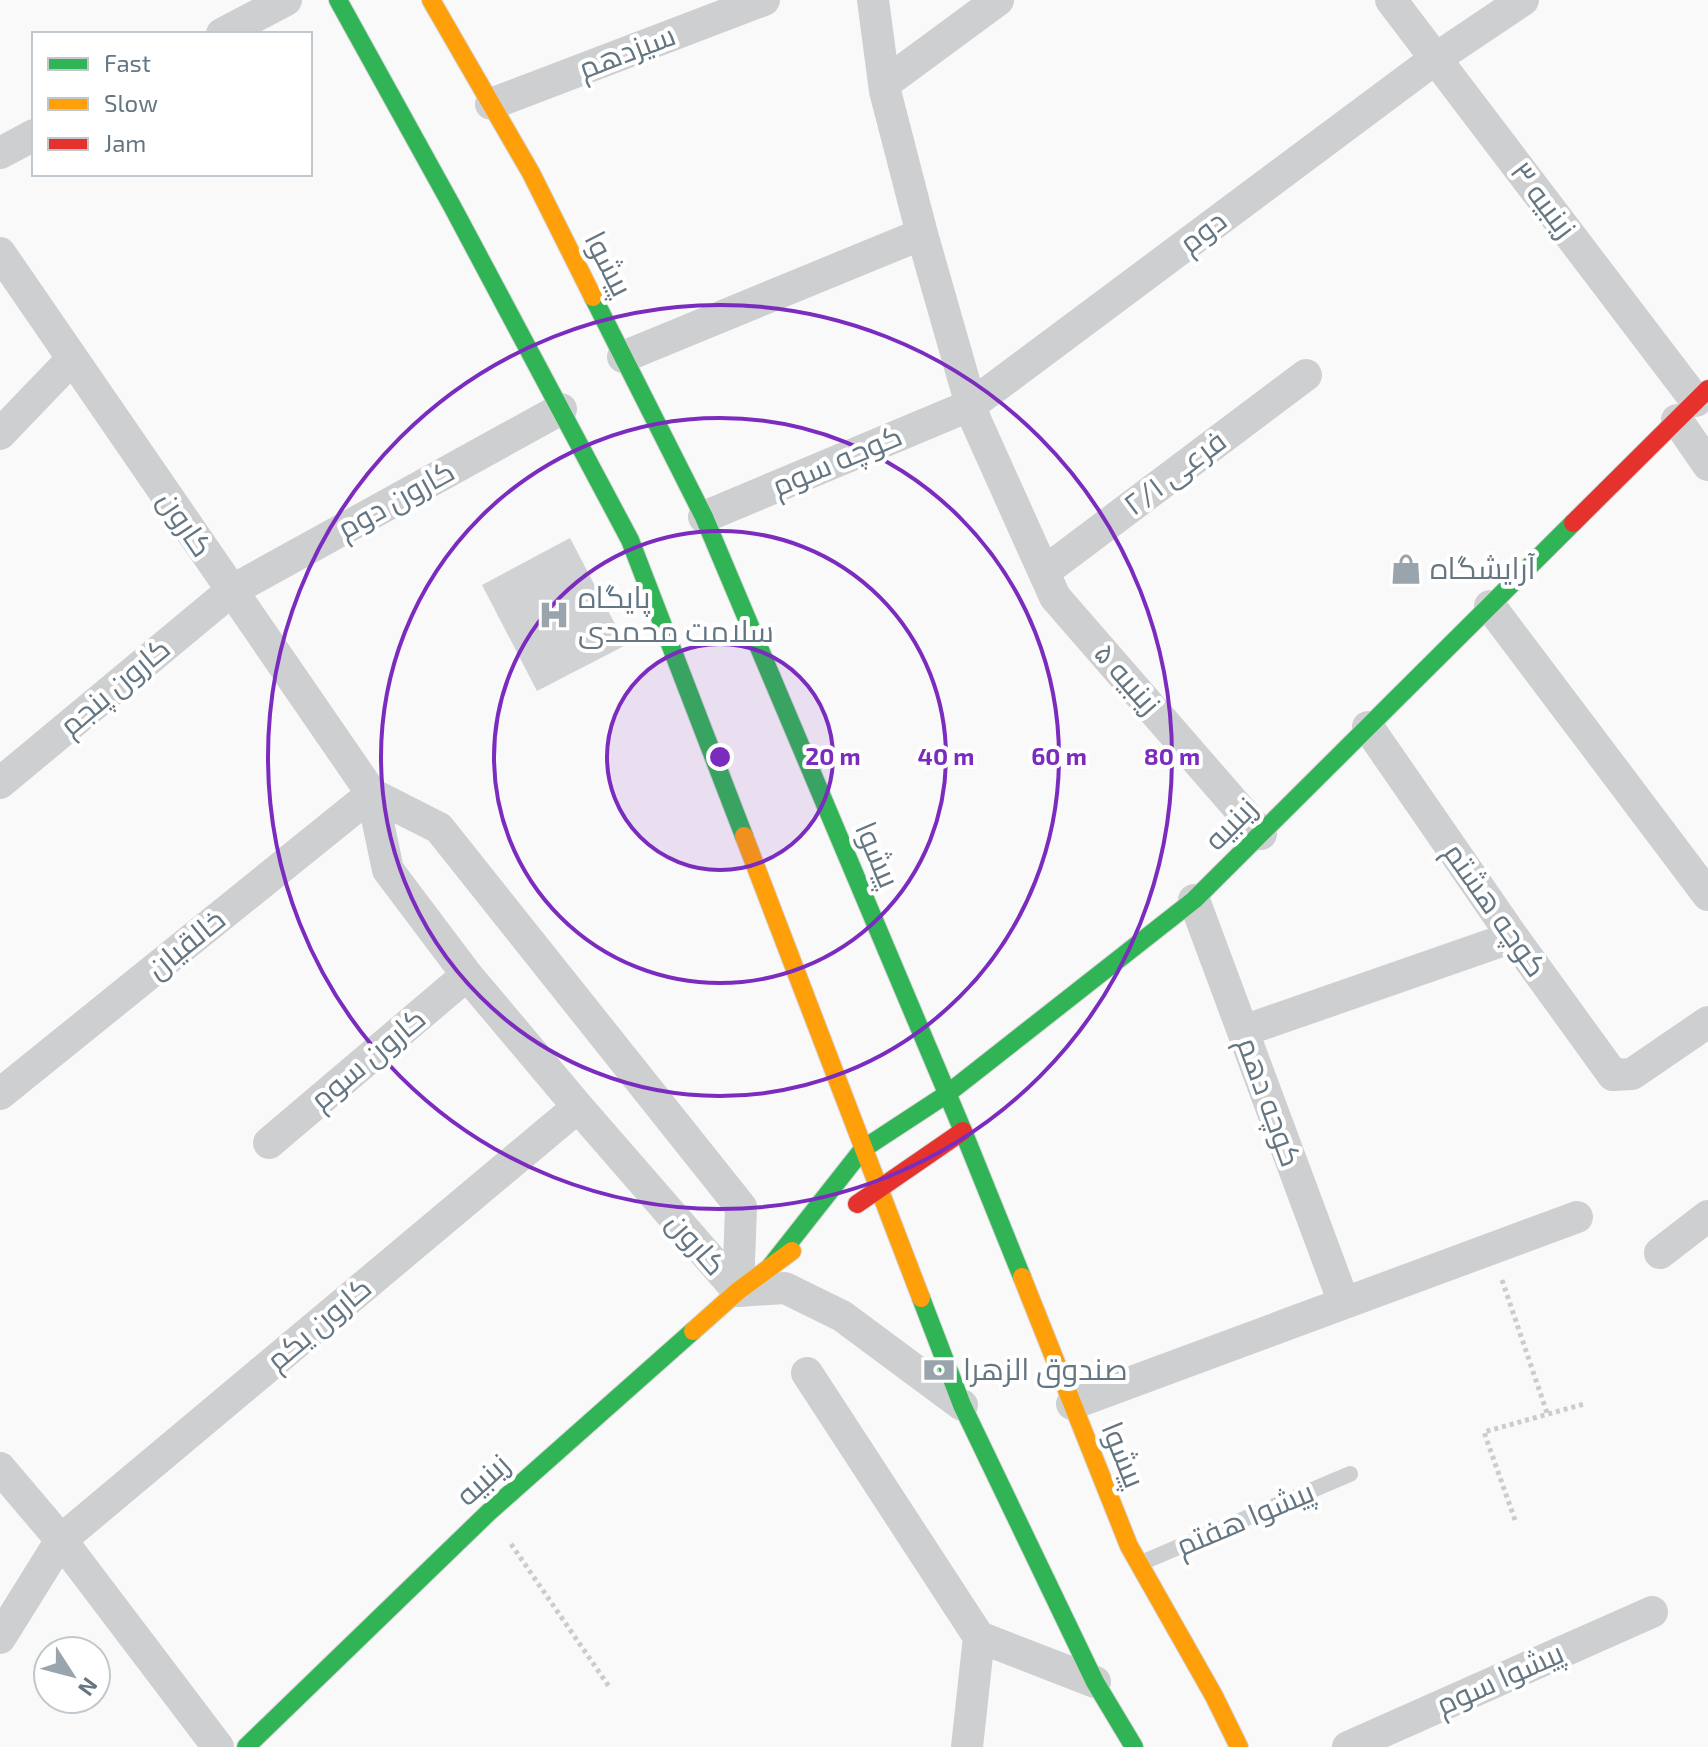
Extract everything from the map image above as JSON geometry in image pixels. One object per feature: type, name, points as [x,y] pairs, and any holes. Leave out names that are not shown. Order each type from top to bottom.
[{"type":"street","points":[[226,32],[286,0]]},
{"type":"street","points":[[338,0],[630,540],[962,1405],[1095,1682],[1134,1747]]},
{"type":"street","name":"پیشوا","points":[[431,0],[531,173],[704,517],[963,1131],[1129,1546],[1214,1696],[1239,1747]]},
{"type":"street","name":"سیزدهم","points":[[491,104],[764,0]]},
{"type":"street","name":"زینبیه ۵","points":[[873,0],[884,84],[922,234],[971,405],[1049,584],[1261,834]]},
{"type":"street","points":[[884,84],[998,0]]},
{"type":"street","name":"زینبیه ۳","points":[[1391,0],[1694,403],[1708,465]]},
{"type":"street","name":"دوم","points":[[971,405],[1435,59],[1523,0]]},
{"type":"street","points":[[0,153],[32,136]]},
{"type":"street","points":[[623,357],[922,234]]},
{"type":"street","name":"کارون","points":[[0,253],[372,794],[388,870],[467,975],[738,1291]]},
{"type":"street","points":[[0,434],[72,359]]},
{"type":"street","name":"فرعی ۲/۱","points":[[1049,584],[1306,375]]},
{"type":"street","name":"زینبیه","points":[[770,1267],[863,1149],[947,1094],[1194,900],[1694,403]]},
{"type":"street","name":"کوچه سوم","points":[[704,517],[971,405]]},
{"type":"street","name":"کارون دوم","points":[[231,591],[561,409]]},
{"type":"street","name":"کارون پنجم","points":[[0,783],[231,591]]},
{"type":"street","points":[[1490,606],[1708,895]]},
{"type":"street","name":"کوچه هشتم","points":[[1368,727],[1613,1075],[1632,1074],[1708,1022]]},
{"type":"street","name":"کارون","points":[[372,794],[439,828],[741,1207],[738,1291]]},
{"type":"street","name":"خالقیان","points":[[0,1094],[372,794]]},
{"type":"street","name":"کوچه دهم","points":[[1194,900],[1344,1303]]},
{"type":"street","points":[[1243,1031],[1513,937]]},
{"type":"street","name":"کارون سوم","points":[[269,1143],[467,975]]},
{"type":"street","name":"کارون یکم","points":[[0,1638],[61,1540],[578,1107]]},
{"type":"street","points":[[842,1215],[963,1131]]},
{"type":"street","points":[[1660,1253],[1708,1216]]},
{"type":"street","points":[[1072,1404],[1577,1217]]},
{"type":"street","name":"زینبیه","points":[[246,1747],[489,1512],[738,1291],[818,1232]]},
{"type":"street","points":[[738,1291],[785,1288],[842,1316],[962,1405]]},
{"type":"street","points":[[807,1373],[979,1637],[1095,1682]]},
{"type":"street","points":[[0,1468],[61,1540],[218,1747]]},
{"type":"street","name":"پیشوا سوم","points":[[1348,1747],[1652,1612]]},
{"type":"street","points":[[967,1747],[979,1637]]},
{"type":"lane","name":"پیشوا هفتم","points":[[1139,1564],[1350,1474]]},
{"type":"path","points":[[1492,1249],[1547,1413]]},
{"type":"path","points":[[1515,1520],[1484,1432],[1584,1404]]},
{"type":"path","points":[[489,1512],[610,1688]]},
{"type":"building","name":"پایگاه سلامت محمدی","points":[[570,538],[626,645],[537,691],[482,585]]},
{"type":"traffic: fast","points":[[338,0],[630,540],[744,836]]},
{"type":"traffic: fast","points":[[593,297],[704,517],[1022,1277]]},
{"type":"traffic: fast","points":[[770,1267],[863,1149],[947,1094],[1194,900],[1573,523]]},
{"type":"traffic: fast","points":[[921,1298],[962,1405],[1095,1682],[1134,1747]]},
{"type":"traffic: fast","points":[[246,1747],[489,1512],[693,1331]]},
{"type":"traffic: slow","points":[[431,0],[531,173],[593,297]]},
{"type":"traffic: slow","points":[[744,836],[921,1298]]},
{"type":"traffic: slow","points":[[693,1331],[738,1291],[792,1251]]},
{"type":"traffic: slow","points":[[1022,1277],[1129,1546],[1214,1696],[1239,1747]]},
{"type":"traffic: jam","points":[[1573,523],[1708,389]]},
{"type":"traffic: jam","points":[[857,1204],[963,1131]]},
{"type":"place","name":"آرایشگاه","points":[[1406,569]]},
{"type":"place","name":"پایگاه سلامت محمدی","points":[[554,615]]},
{"type":"place","name":"صندوق الزهرا","points":[[939,1370]]}]
